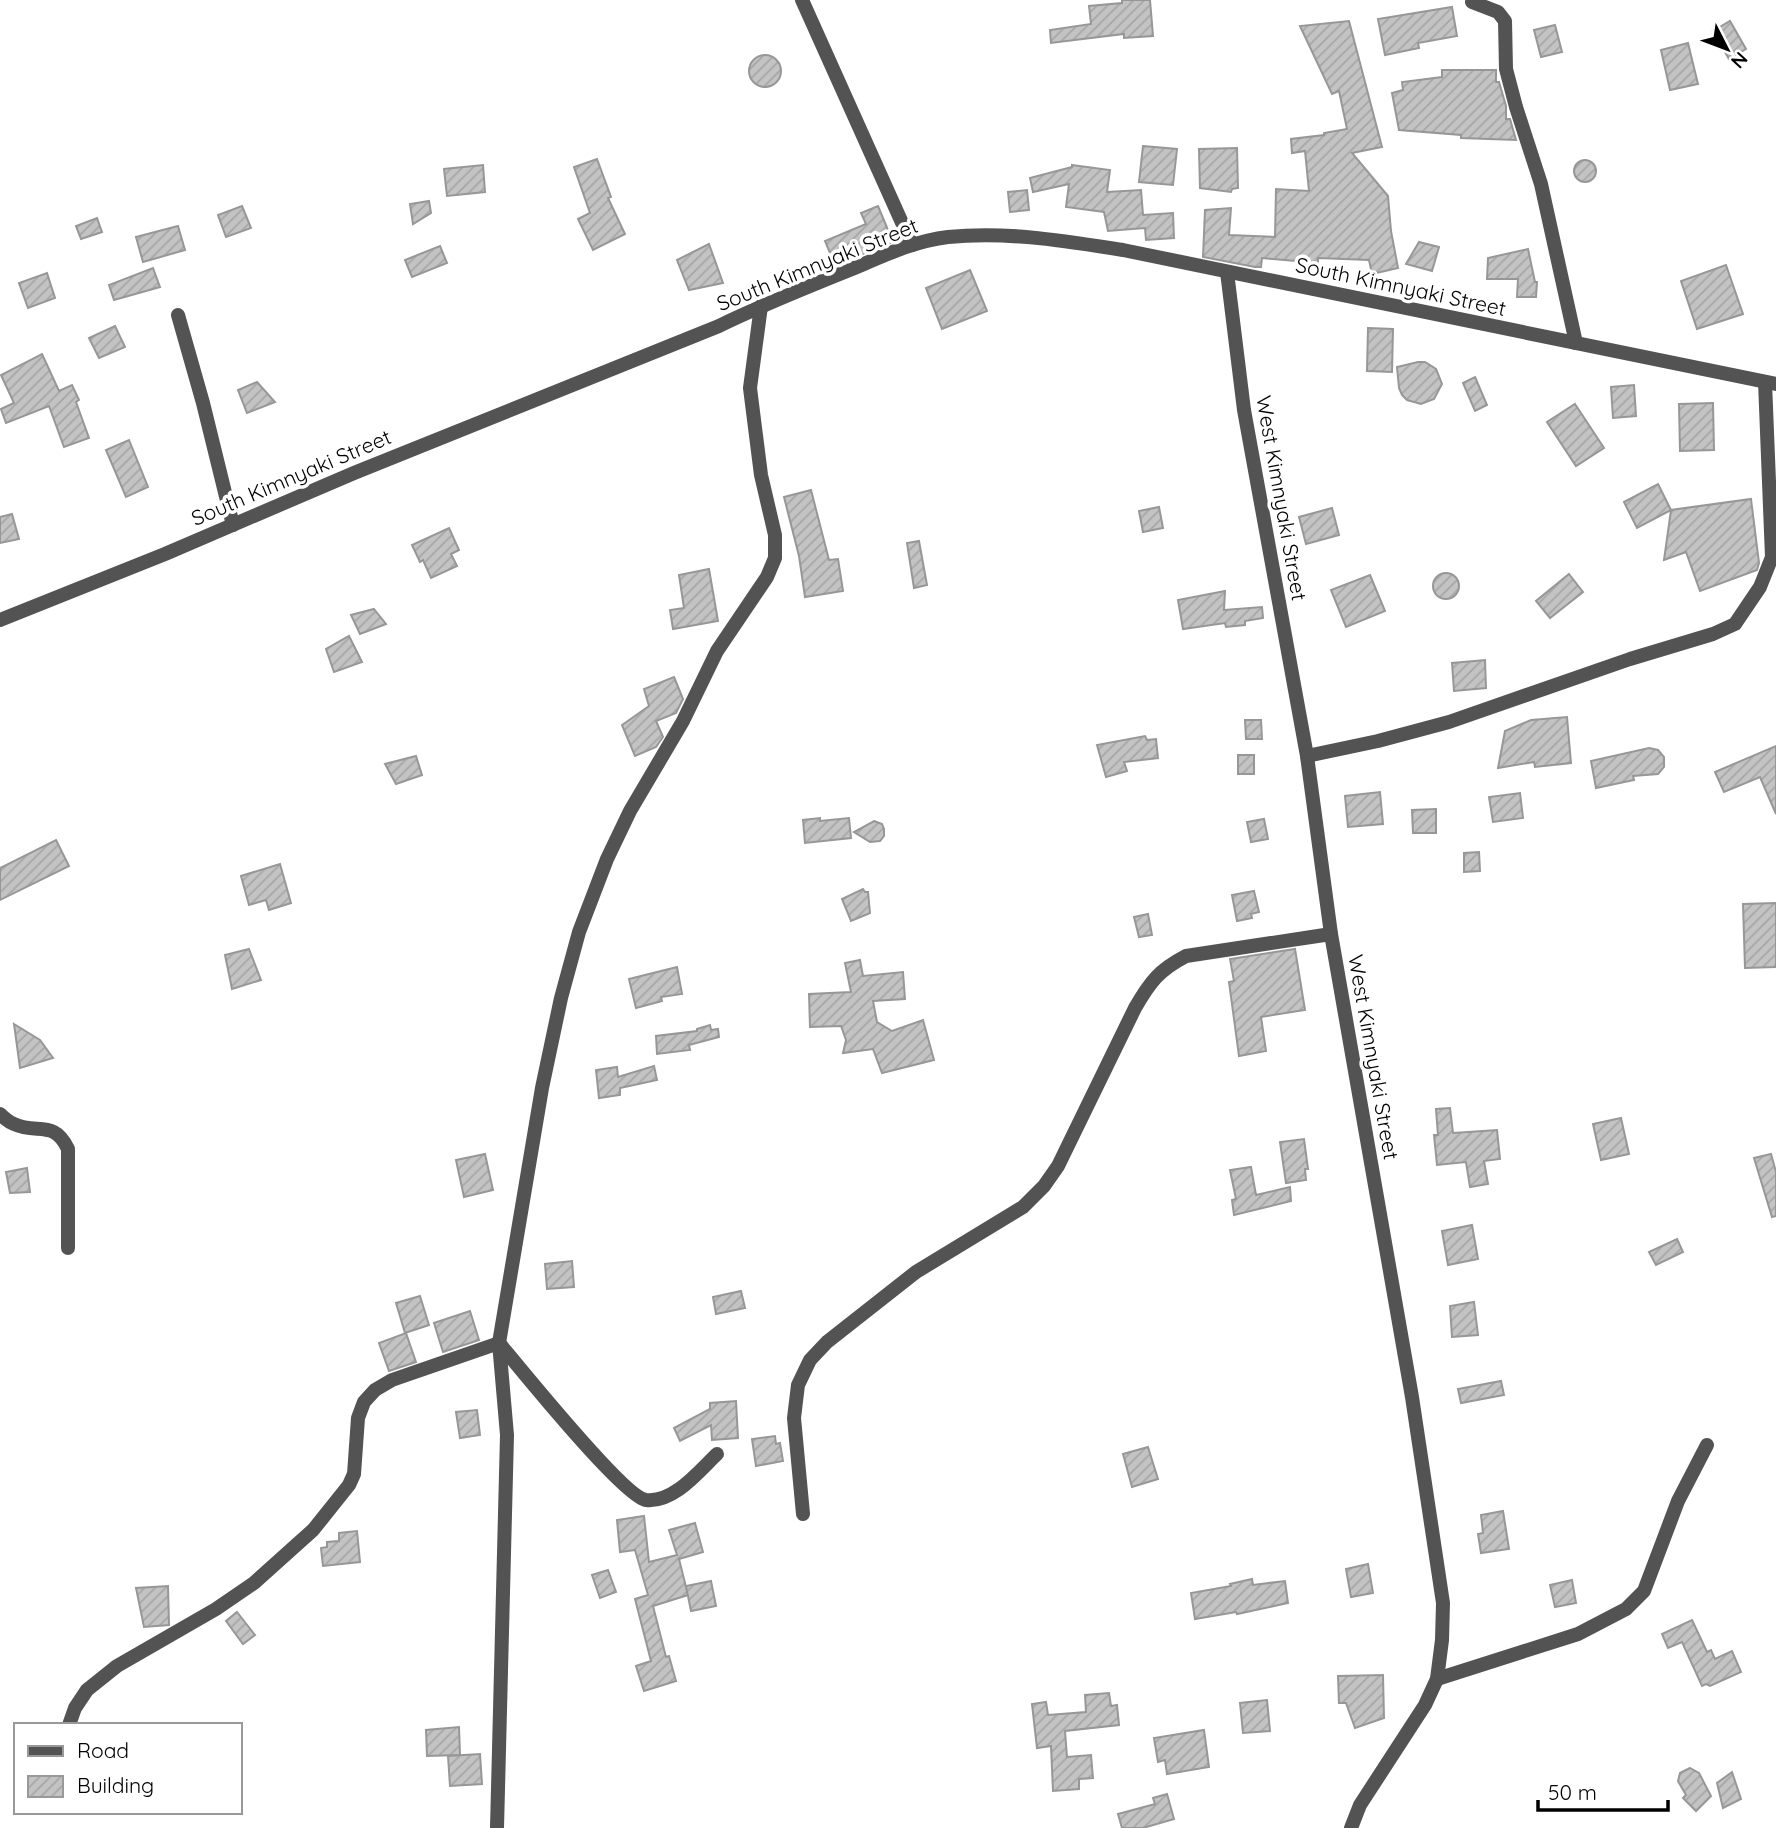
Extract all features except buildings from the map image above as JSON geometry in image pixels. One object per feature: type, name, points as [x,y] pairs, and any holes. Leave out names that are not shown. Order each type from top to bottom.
[{"type":"street","points":[[802,0],[912,245]]},
{"type":"street","points":[[1472,2],[1498,12],[1505,21],[1506,69],[1541,184],[1576,343]]},
{"type":"street","name":"South Kimnyaki Street","points":[[0,620],[379,462],[719,326],[761,306],[912,245],[946,237],[994,235],[1049,239],[1123,250],[1771,383]]},
{"type":"street","name":"West Kimnyaki Street","points":[[1227,272],[1244,410],[1307,756],[1331,934],[1412,1397],[1443,1603],[1437,1679],[1426,1705],[1360,1805],[1352,1828]]},
{"type":"street","points":[[497,1828],[507,1435],[499,1343],[542,1088],[561,998],[579,932],[607,859],[630,811],[683,721],[717,651],[767,577],[775,558],[775,536],[761,475],[750,388],[761,306]]},
{"type":"street","points":[[178,315],[233,525]]},
{"type":"street","points":[[1307,756],[1378,741],[1459,718],[1618,663],[1713,634],[1735,624],[1760,587],[1772,557],[1771,383]]},
{"type":"street","points":[[803,1514],[794,1418],[798,1385],[810,1360],[827,1342],[916,1272],[1023,1207],[1044,1186],[1058,1166],[1150,982],[1168,965],[1186,956],[1331,934]]},
{"type":"street","points":[[0,1114],[12,1124],[55,1132],[63,1139],[68,1149],[68,1248]]},
{"type":"street","points":[[499,1343],[615,1477],[639,1497],[653,1499],[668,1494],[686,1484],[717,1454]]},
{"type":"street","points":[[70,1723],[75,1708],[87,1690],[117,1666],[216,1609],[254,1583],[313,1530],[349,1485],[354,1474],[358,1418],[364,1402],[374,1390],[392,1380],[499,1343]]},
{"type":"street","points":[[1437,1679],[1578,1634],[1626,1609],[1644,1591],[1678,1501],[1707,1446]]}]
